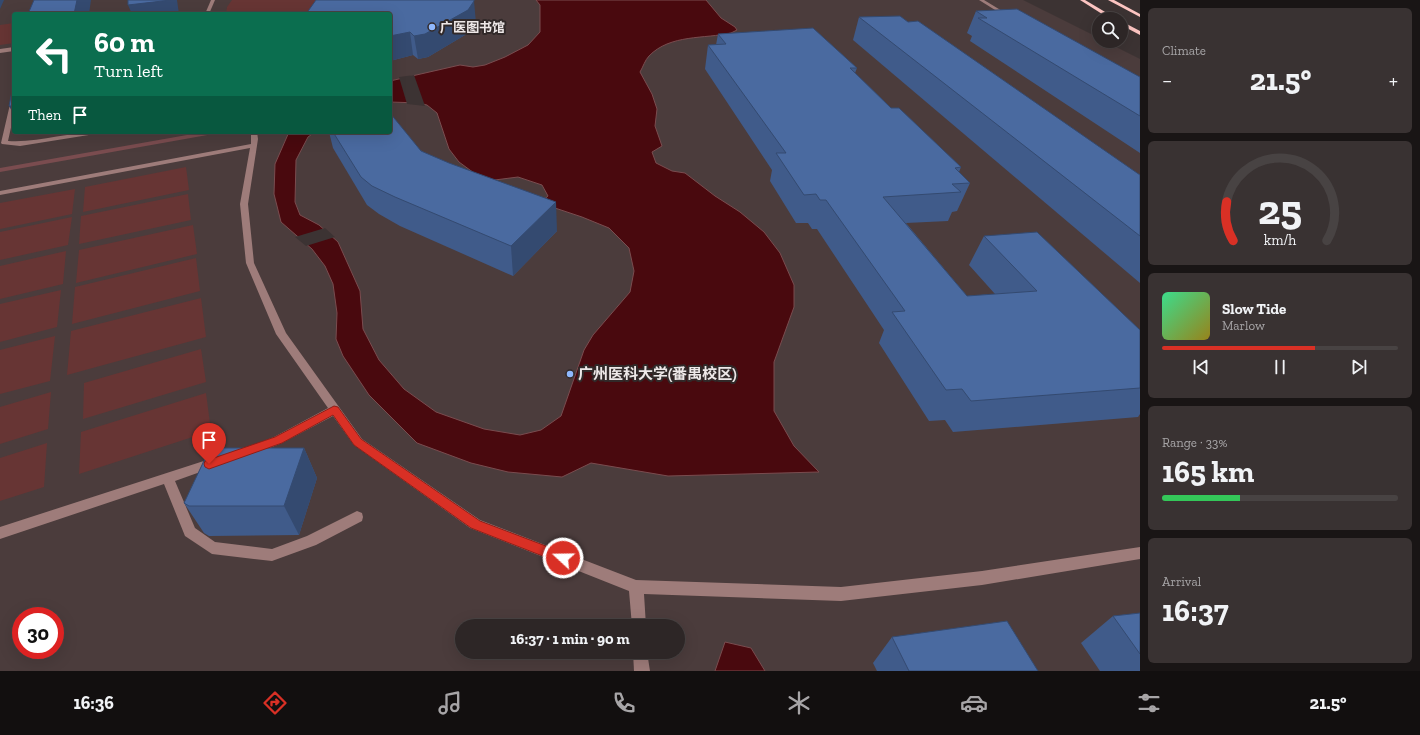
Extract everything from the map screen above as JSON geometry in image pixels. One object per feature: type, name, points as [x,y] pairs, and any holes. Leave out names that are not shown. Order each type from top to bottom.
[{"type":"main road","points":[[1082,0],[1102,12]]},
{"type":"main road","points":[[1110,0],[1140,16]]},
{"type":"main road","points":[[1128,27],[1140,34]]},
{"type":"street","points":[[209,12],[213,0]]},
{"type":"street","points":[[981,0],[1015,20]]},
{"type":"street","points":[[0,51],[12,49]]},
{"type":"street","points":[[12,109],[4,143],[32,143],[84,134]]},
{"type":"street","points":[[0,193],[254,139],[244,204],[250,262],[281,334],[358,442],[476,524],[636,587],[841,594],[982,578],[1140,553]]},
{"type":"street","points":[[0,533],[231,457],[278,440],[334,410]]},
{"type":"street","points":[[168,478],[190,532],[212,548],[272,555],[311,541],[357,517]]},
{"type":"street","points":[[636,587],[638,619]]},
{"type":"street","points":[[641,659],[642,671]]},
{"type":"shaded area","name":"广州医科大学(番禺校区)","points":[[0,0],[1023,0],[1092,34],[1092,48],[1118,48],[1140,59],[1140,671],[0,671]]},
{"type":"shaded area","points":[[232,0],[330,0],[313,12],[226,12],[227,7]]},
{"type":"shaded area","points":[[536,0],[706,0],[721,18],[737,30],[721,35],[688,38],[667,44],[657,49],[645,62],[640,72],[652,94],[657,109],[655,126],[662,146],[652,152],[656,163],[672,171],[685,173],[715,196],[740,212],[764,232],[780,253],[794,285],[794,307],[774,362],[774,411],[794,446],[819,472],[668,476],[591,463],[562,477],[508,472],[471,463],[417,443],[369,395],[343,356],[336,339],[337,313],[333,284],[325,266],[312,249],[281,222],[274,194],[275,164],[288,134],[312,134],[308,137],[296,160],[295,202],[300,215],[319,225],[338,242],[360,291],[363,329],[379,360],[404,389],[436,412],[484,429],[520,435],[541,430],[561,416],[584,350],[593,335],[630,292],[634,271],[629,248],[609,228],[540,203],[548,196],[542,185],[518,177],[487,181],[474,173],[459,162],[449,149],[437,113],[427,105],[419,103],[392,102],[392,81],[460,65],[473,67],[485,65],[528,45],[540,32],[540,5]]},
{"type":"shaded area","points":[[12,23],[12,43],[0,45],[0,25]]},
{"type":"shaded area","points":[[186,167],[189,190],[83,212],[85,187]]},
{"type":"shaded area","points":[[75,189],[72,214],[0,229],[0,203]]},
{"type":"shaded area","points":[[188,194],[191,220],[79,244],[81,216]]},
{"type":"shaded area","points":[[72,217],[68,245],[0,260],[0,232]]},
{"type":"shaded area","points":[[193,225],[197,254],[76,283],[79,250]]},
{"type":"shaded area","points":[[66,251],[63,284],[0,299],[0,266]]},
{"type":"shaded area","points":[[196,258],[200,291],[72,324],[75,287]]},
{"type":"shaded area","points":[[61,290],[57,327],[0,342],[0,304]]},
{"type":"shaded area","points":[[201,298],[206,337],[67,375],[71,331]]},
{"type":"shaded area","points":[[55,336],[50,381],[0,394],[0,350]]},
{"type":"shaded area","points":[[201,349],[206,382],[83,419],[84,383]]},
{"type":"shaded area","points":[[51,392],[48,429],[0,444],[0,407]]},
{"type":"shaded area","points":[[206,393],[211,431],[79,474],[81,432]]},
{"type":"shaded area","points":[[47,443],[44,487],[0,501],[0,458]]},
{"type":"shaded area","points":[[725,642],[751,648],[765,671],[715,671]]},
{"type":"pier","points":[[414,75],[425,106],[407,104],[399,77]]},
{"type":"pier","points":[[325,228],[335,237],[306,246],[295,237]]},
{"type":"building","points":[[34,0],[77,0],[74,12],[29,12]]},
{"type":"building","points":[[128,0],[171,0],[128,5]]},
{"type":"building","points":[[316,0],[474,0],[468,10],[425,34],[414,36],[410,32],[392,36],[392,12],[307,12]]},
{"type":"building","points":[[1017,9],[1140,77],[1140,116],[978,18],[987,18],[976,11]]},
{"type":"building","points":[[900,16],[908,22],[918,21],[1140,175],[1140,236],[859,17]]},
{"type":"building","points":[[813,28],[857,68],[850,68],[891,108],[899,108],[961,167],[955,168],[970,183],[952,184],[961,192],[883,197],[967,296],[1037,291],[984,236],[1037,232],[1140,330],[1140,388],[971,401],[962,389],[946,390],[892,312],[905,311],[826,200],[820,200],[816,194],[804,195],[776,153],[786,153],[708,45],[726,44],[718,34]]},
{"type":"building","points":[[12,92],[12,106],[9,106]]},
{"type":"building","points":[[392,115],[421,151],[449,163],[556,202],[511,246],[395,197],[372,186],[361,177],[334,134],[392,134]]},
{"type":"building","points":[[210,448],[304,448],[284,506],[189,506],[184,503]]},
{"type":"building","points":[[1140,613],[1140,654],[1113,616]]},
{"type":"building","points":[[1007,621],[1038,671],[909,671],[892,637]]},
{"type":"waterway","points":[[0,170],[202,134]]},
{"type":"place","name":"广医图书馆","points":[[432,27]]},
{"type":"place","name":"广州医科大学(番禺校区)","points":[[570,374]]},
{"type":"route","points":[[209,464],[278,440],[334,410],[358,442],[476,524],[563,558]]}]
